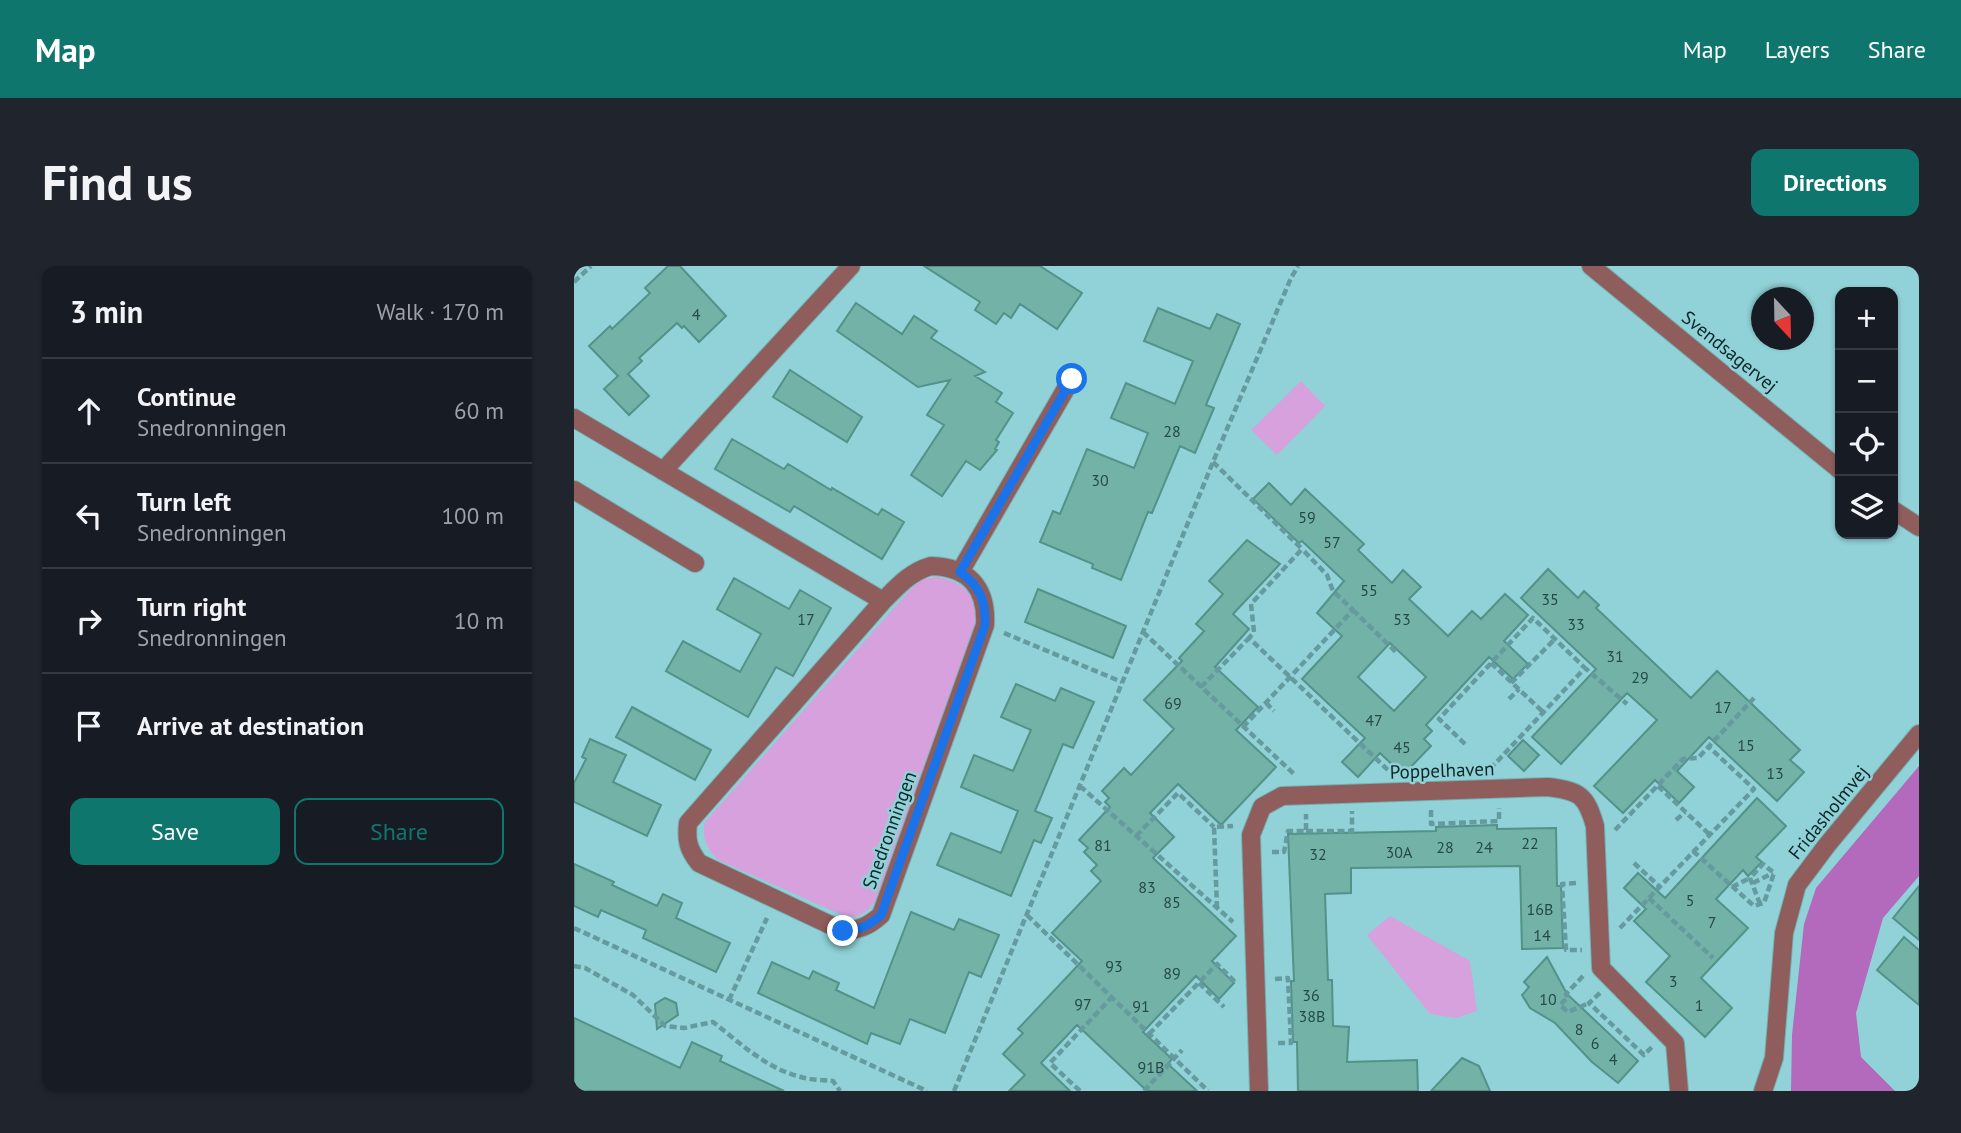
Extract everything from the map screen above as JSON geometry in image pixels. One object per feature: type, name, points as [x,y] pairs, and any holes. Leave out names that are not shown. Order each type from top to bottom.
[{"type":"street","points":[[663,471],[851,266]]},
{"type":"street","name":"Svendsagervej","points":[[1591,266],[1835,466]]},
{"type":"street","points":[[960,572],[1072,379]]},
{"type":"street","points":[[577,426],[663,471],[883,601]]},
{"type":"street","points":[[574,491],[695,564]]},
{"type":"street","points":[[1898,513],[1919,527]]},
{"type":"street","name":"Snedronningen","points":[[931,566],[946,567],[960,572],[972,581],[981,594],[986,609],[985,625],[881,915],[871,925],[843,931],[699,863],[688,844],[688,823],[883,601],[917,570],[931,566]]},
{"type":"street","name":"Fridasholmvej","points":[[1763,1091],[1774,1058],[1784,933],[1797,885],[1919,734]]},
{"type":"street","name":"Poppelhaven","points":[[1255,825],[1262,807],[1282,796],[1548,787],[1573,790],[1589,806],[1595,826],[1601,968],[1675,1043],[1679,1091]]},
{"type":"street","points":[[1255,825],[1251,835],[1259,1091]]},
{"type":"path","points":[[574,282],[591,266]]},
{"type":"path","points":[[954,1091],[1213,462],[1298,266]]},
{"type":"path","points":[[1213,462],[1328,575],[1333,591],[1398,654]]},
{"type":"path","points":[[1201,687],[1254,632],[1251,604],[1302,549]]},
{"type":"path","points":[[1243,727],[1353,610]]},
{"type":"path","points":[[1465,744],[1439,719],[1533,618],[1627,704]]},
{"type":"path","points":[[985,625],[1122,682]]},
{"type":"path","points":[[1143,632],[1311,795],[1306,831]]},
{"type":"path","points":[[1249,638],[1411,792]]},
{"type":"path","points":[[1511,682],[1555,639]]},
{"type":"path","points":[[1491,663],[1544,712]]},
{"type":"path","points":[[1471,790],[1585,668]]},
{"type":"path","points":[[1509,699],[1519,690]]},
{"type":"path","points":[[1596,851],[1684,759],[1698,758],[1754,698]]},
{"type":"path","points":[[1266,703],[1274,711]]},
{"type":"path","points":[[1597,882],[1562,884],[1566,950],[1600,949],[1754,789],[1709,747]]},
{"type":"path","points":[[1080,786],[1255,941]]},
{"type":"path","points":[[1658,786],[1710,835]]},
{"type":"path","points":[[1430,791],[1431,824],[1499,821],[1498,789]]},
{"type":"path","points":[[1136,836],[1178,793],[1214,827],[1217,908]]},
{"type":"path","points":[[1252,854],[1284,852],[1288,831],[1352,831],[1352,794]]},
{"type":"path","points":[[1676,820],[1685,811]]},
{"type":"path","points":[[1214,827],[1255,825]]},
{"type":"path","points":[[1693,851],[1754,906],[1765,903],[1774,873]]},
{"type":"path","points":[[1634,863],[1660,887]]},
{"type":"path","points":[[1751,880],[1763,864],[1774,873]]},
{"type":"path","points":[[1732,887],[1774,873]]},
{"type":"path","points":[[1751,880],[1760,904]]},
{"type":"path","points":[[1649,898],[1713,958]]},
{"type":"path","points":[[729,1000],[775,899]]},
{"type":"path","points":[[1027,915],[1208,1091]]},
{"type":"path","points":[[574,928],[927,1091]]},
{"type":"path","points":[[1149,1034],[1217,964],[1236,984]]},
{"type":"path","points":[[574,965],[585,968],[633,995],[665,1026],[684,1028],[713,1022],[780,1070],[802,1078],[833,1081],[840,1091]]},
{"type":"path","points":[[1256,980],[1288,978],[1291,1043],[1258,1044]]},
{"type":"path","points":[[1575,985],[1560,1005],[1568,1012],[1589,1003],[1613,980]]},
{"type":"path","points":[[1199,983],[1224,1007]]},
{"type":"path","points":[[1080,1091],[1050,1063],[1112,997]]},
{"type":"path","points":[[1589,1003],[1644,1055],[1667,1034]]},
{"type":"path","points":[[1144,1091],[1182,1050]]},
{"type":"shaded area","points":[[1301,381],[1325,406],[1277,455],[1251,430]]},
{"type":"shaded area","points":[[938,577],[956,583],[968,592],[974,606],[975,624],[872,905],[858,916],[844,916],[718,860],[706,843],[704,823],[909,591],[922,579]]},
{"type":"shaded area","points":[[1919,766],[1919,876],[1883,918],[1856,1013],[1861,1057],[1895,1091],[1791,1091],[1792,1035],[1804,924],[1816,888]]},
{"type":"shaded area","points":[[1390,916],[1470,961],[1477,1011],[1456,1018],[1430,1014],[1367,935]]},
{"type":"building","points":[[668,266],[680,266],[726,316],[699,342],[684,326],[682,328],[677,323],[639,358],[642,361],[628,374],[649,396],[629,415],[604,389],[618,376],[589,346],[610,326],[612,329],[650,293],[645,288]]},
{"type":"building","points":[[924,266],[1040,266],[1082,293],[1057,329],[1020,304],[1011,318],[1004,313],[996,324],[975,310],[980,302]]},
{"type":"building","points":[[856,303],[902,334],[914,316],[937,331],[931,338],[985,372],[975,376],[1002,393],[996,402],[1013,413],[996,440],[999,442],[995,449],[997,450],[980,470],[966,461],[942,496],[911,475],[944,425],[927,415],[950,380],[918,387],[837,331]]},
{"type":"building","points":[[1158,308],[1210,329],[1217,314],[1240,324],[1206,405],[1214,408],[1195,453],[1180,446],[1152,513],[1148,512],[1121,580],[1092,568],[1093,564],[1040,542],[1053,511],[1060,514],[1087,449],[1134,468],[1148,433],[1111,418],[1126,383],[1175,404],[1193,361],[1144,341]]},
{"type":"building","points":[[790,370],[862,417],[847,442],[773,397]]},
{"type":"building","points":[[732,439],[784,469],[788,464],[878,515],[882,509],[904,522],[882,559],[794,506],[790,512],[715,469]]},
{"type":"building","points":[[1269,483],[1291,505],[1305,489],[1364,544],[1358,550],[1392,583],[1403,570],[1421,587],[1409,599],[1448,636],[1472,611],[1481,619],[1505,594],[1528,615],[1504,641],[1528,664],[1513,679],[1489,657],[1426,725],[1432,731],[1424,739],[1431,746],[1403,775],[1380,753],[1358,777],[1342,762],[1365,738],[1302,679],[1342,636],[1317,613],[1344,581],[1253,499]],"holes":[[[1390,643],[1426,677],[1394,711],[1358,677]]]},
{"type":"building","points":[[1247,540],[1280,564],[1233,614],[1249,629],[1215,667],[1258,707],[1236,730],[1276,767],[1221,825],[1178,784],[1150,813],[1174,837],[1153,858],[1236,936],[1212,961],[1234,983],[1219,999],[1196,976],[1143,1032],[1172,1059],[1168,1064],[1197,1091],[1147,1091],[1077,1025],[1041,1063],[1070,1091],[1009,1091],[1025,1075],[1003,1054],[1023,1033],[1018,1029],[1082,961],[1052,933],[1101,881],[1091,871],[1097,865],[1084,852],[1088,848],[1079,840],[1110,807],[1105,802],[1109,798],[1102,791],[1124,768],[1131,775],[1174,729],[1144,700],[1182,661],[1179,658],[1204,631],[1196,624],[1223,594],[1209,581]]},
{"type":"building","points":[[1548,569],[1578,598],[1584,591],[1599,605],[1596,608],[1691,698],[1717,671],[1800,750],[1790,760],[1804,772],[1777,801],[1709,737],[1677,771],[1694,787],[1679,803],[1655,780],[1623,813],[1594,786],[1657,720],[1627,693],[1561,764],[1532,737],[1596,669],[1521,598]]},
{"type":"building","points":[[734,578],[789,609],[800,590],[831,608],[793,676],[776,667],[748,717],[666,671],[683,641],[740,672],[761,634],[717,609]]},
{"type":"building","points":[[1038,589],[1126,626],[1113,658],[1025,622]]},
{"type":"building","points":[[1016,684],[1055,701],[1061,688],[1094,702],[1073,748],[1063,744],[1035,811],[1052,818],[1041,843],[1034,840],[1011,896],[937,865],[951,833],[1001,853],[1018,811],[961,787],[974,755],[1013,771],[1031,730],[1001,717]]},
{"type":"building","points":[[632,707],[711,750],[695,780],[616,737]]},
{"type":"building","points":[[590,739],[626,755],[613,782],[661,805],[647,836],[574,802],[574,783],[586,759],[582,757]]},
{"type":"building","points":[[1523,740],[1539,755],[1524,771],[1508,756]]},
{"type":"building","points":[[1757,798],[1786,826],[1756,857],[1762,862],[1748,876],[1743,870],[1716,899],[1748,928],[1701,978],[1732,1008],[1705,1037],[1646,982],[1670,956],[1634,921],[1646,909],[1624,888],[1638,873],[1665,898]]},
{"type":"building","points":[[1497,825],[1497,829],[1556,828],[1557,886],[1561,886],[1563,948],[1522,949],[1520,866],[1351,868],[1351,893],[1325,894],[1328,980],[1332,980],[1333,1026],[1349,1027],[1347,1062],[1417,1060],[1418,1091],[1298,1091],[1297,1042],[1293,1042],[1291,981],[1294,981],[1288,834],[1436,831],[1436,827]]},
{"type":"building","points":[[574,864],[657,906],[663,894],[682,903],[676,918],[730,943],[716,972],[643,938],[646,930],[601,910],[598,917],[574,906]]},
{"type":"building","points":[[1919,886],[1919,940],[1893,918]]},
{"type":"building","points":[[911,912],[954,930],[959,919],[999,935],[981,977],[969,972],[945,1033],[910,1019],[900,1044],[871,1033],[867,1044],[758,993],[772,962],[809,979],[813,971],[839,983],[836,990],[874,1008]]},
{"type":"building","points":[[1904,937],[1919,950],[1919,1005],[1877,970]]},
{"type":"building","points":[[1547,957],[1567,994],[1638,1061],[1618,1083],[1592,1062],[1555,1023],[1530,1008],[1522,995],[1529,987],[1524,982]]},
{"type":"building","points":[[665,998],[676,1003],[678,1015],[657,1029],[655,1004]]},
{"type":"building","points":[[574,1018],[680,1068],[692,1042],[722,1056],[720,1061],[784,1091],[574,1091]]},
{"type":"building","points":[[1462,1058],[1479,1066],[1490,1091],[1431,1091]]},
{"type":"route","points":[[843,931],[871,925],[881,915],[985,625],[986,609],[981,594],[972,581],[960,572],[1072,379]]}]
